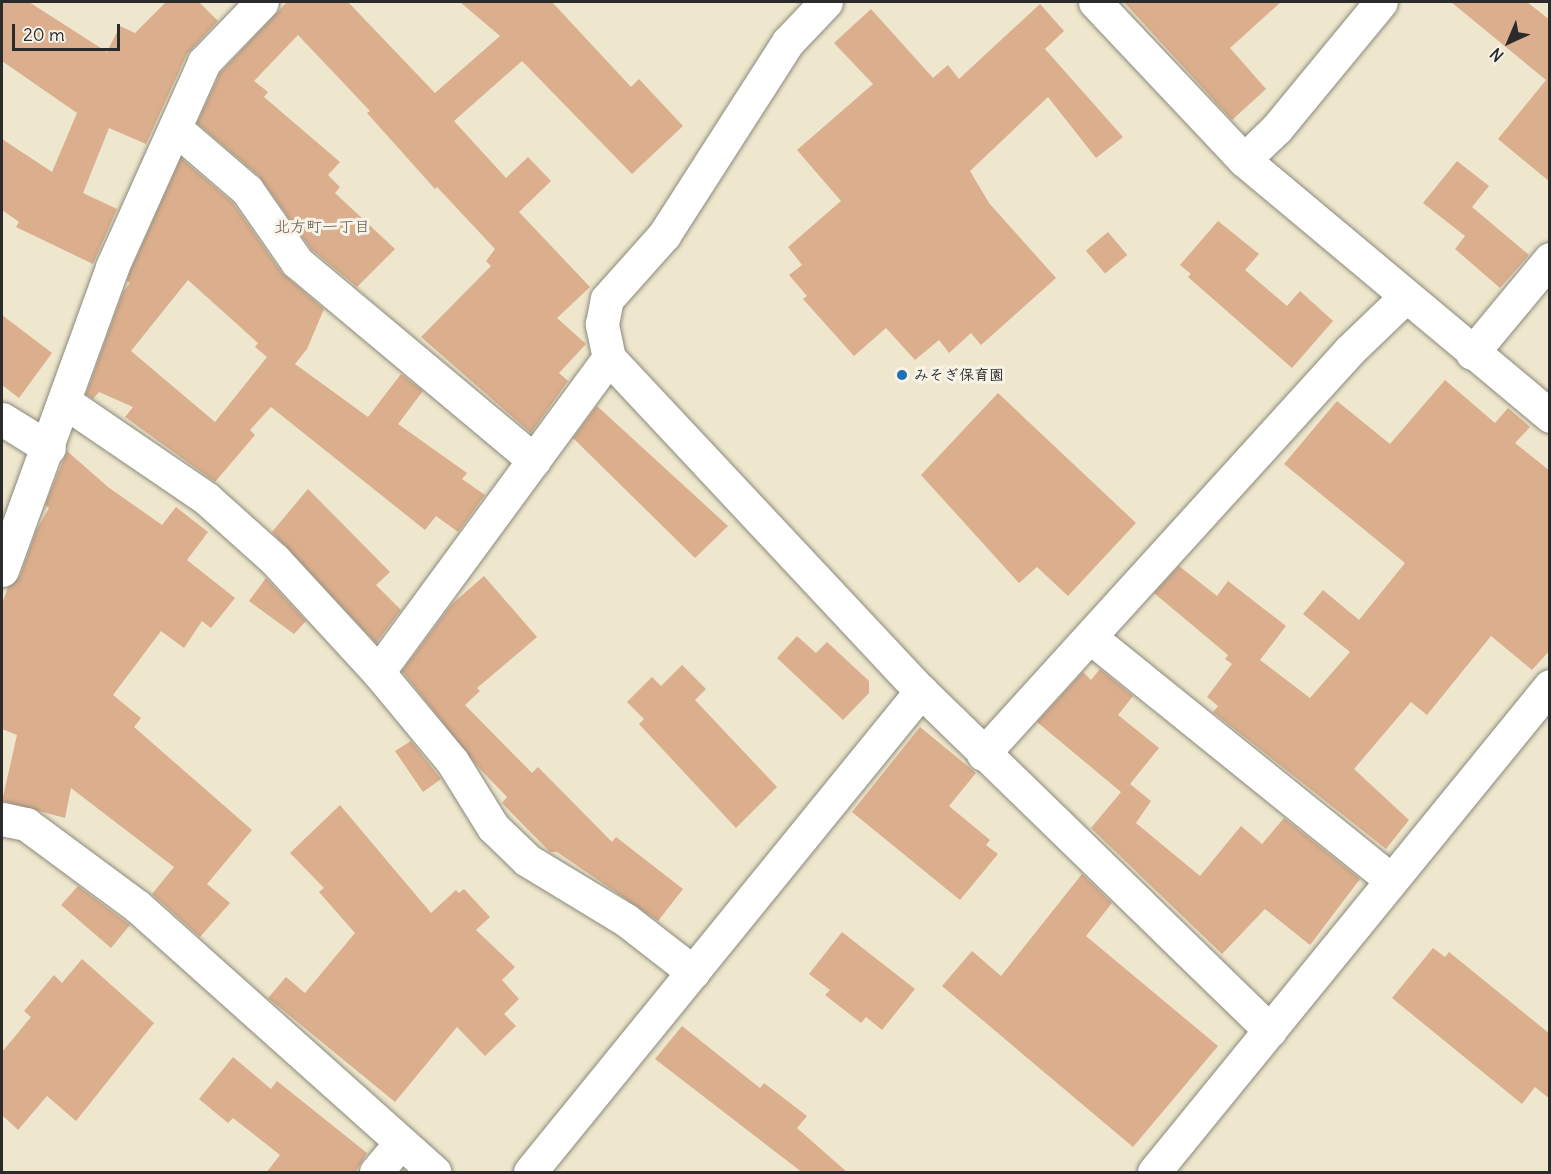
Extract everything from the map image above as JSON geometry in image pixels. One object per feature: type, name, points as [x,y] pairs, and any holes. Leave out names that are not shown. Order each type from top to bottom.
[{"type":"street","points":[[2,570],[65,402],[112,267],[176,129],[204,62],[262,2]]},
{"type":"street","points":[[826,2],[788,42],[664,235],[607,299],[602,324],[609,358],[921,691],[983,754],[1270,1030]]},
{"type":"street","points":[[1095,2],[1244,160],[1404,298],[1550,416]]},
{"type":"street","points":[[1244,160],[1276,128],[1381,2]]},
{"type":"street","points":[[176,129],[247,190],[297,262],[534,460]]},
{"type":"street","points":[[1473,353],[1550,259]]},
{"type":"street","points":[[983,754],[1342,359],[1404,298]]},
{"type":"street","points":[[378,672],[609,358]]},
{"type":"street","points":[[65,402],[207,499],[275,560],[378,672],[452,761],[492,827],[527,860],[626,920],[693,972]]},
{"type":"street","points":[[2,418],[48,448]]},
{"type":"street","points":[[1090,637],[1391,880]]},
{"type":"street","points":[[1154,1173],[1550,686]]},
{"type":"street","points":[[530,1173],[921,691]]},
{"type":"street","points":[[2,819],[26,824],[137,906],[435,1173]]},
{"type":"street","points":[[376,1173],[400,1143]]},
{"type":"building","points":[[2,2],[29,2],[107,52],[120,26],[135,33],[166,2],[199,2],[218,21],[187,54],[146,144],[109,128],[83,193],[117,209],[93,264],[16,227],[19,222],[2,210],[2,139],[52,172],[77,113],[2,61]]},
{"type":"building","points":[[287,2],[348,2],[435,93],[500,36],[460,2],[552,2],[631,87],[639,79],[683,126],[632,174],[522,61],[454,121],[506,178],[528,157],[551,181],[519,212],[590,287],[557,318],[586,344],[559,373],[568,381],[531,433],[421,337],[491,266],[486,261],[495,249],[437,187],[435,189],[367,113],[370,111],[298,35],[254,81],[268,92],[264,97],[340,162],[328,175],[340,187],[335,193],[395,249],[357,287],[311,249],[259,176],[197,123],[220,73]]},
{"type":"building","points":[[1124,2],[1281,2],[1230,48],[1266,89],[1232,120]]},
{"type":"building","points":[[1451,2],[1527,2],[1550,20],[1550,182],[1498,139],[1546,80]]},
{"type":"building","points":[[1040,4],[1064,31],[1045,49],[1123,137],[1096,158],[1048,97],[970,171],[989,203],[1056,278],[981,345],[971,333],[949,353],[939,340],[915,360],[886,328],[854,356],[803,299],[807,296],[789,275],[802,265],[788,247],[841,201],[797,150],[873,84],[834,43],[871,9],[933,78],[948,65],[959,79]]},
{"type":"building","points":[[181,158],[233,203],[282,273],[324,309],[307,349],[295,364],[368,417],[401,374],[423,391],[398,424],[467,473],[462,479],[485,495],[458,532],[436,516],[425,530],[271,407],[250,430],[255,435],[215,482],[125,417],[133,407],[99,392],[93,399],[86,394],[123,292],[130,283],[127,281]],"holes":[[[188,280],[258,343],[255,347],[267,357],[215,422],[131,351]]]},
{"type":"building","points":[[1457,161],[1489,186],[1472,207],[1529,255],[1500,288],[1455,249],[1465,236],[1423,203]]},
{"type":"building","points":[[1218,221],[1259,254],[1245,270],[1287,306],[1300,291],[1333,321],[1292,368],[1188,277],[1191,274],[1180,265]]},
{"type":"building","points":[[1108,232],[1127,255],[1105,274],[1086,251]]},
{"type":"building","points":[[2,315],[52,353],[19,398],[2,385]]},
{"type":"building","points":[[1445,380],[1495,423],[1508,408],[1530,427],[1515,443],[1550,471],[1550,650],[1532,670],[1491,636],[1427,715],[1411,702],[1354,769],[1409,820],[1386,849],[1213,712],[1218,706],[1207,697],[1232,664],[1225,659],[1228,655],[1154,593],[1179,566],[1217,596],[1228,581],[1286,626],[1260,660],[1310,698],[1350,652],[1303,614],[1323,590],[1359,620],[1405,563],[1284,464],[1337,401],[1390,444]]},
{"type":"building","points":[[998,393],[1136,523],[1068,596],[1037,567],[1019,583],[921,475]]},
{"type":"building","points":[[597,406],[728,526],[695,558],[573,438]]},
{"type":"building","points":[[67,451],[108,487],[162,525],[176,507],[208,532],[187,560],[235,598],[211,628],[202,621],[184,648],[161,631],[113,695],[141,718],[134,727],[252,830],[207,884],[230,903],[200,937],[152,894],[174,867],[71,788],[65,818],[2,801],[17,735],[2,729],[2,604],[8,587],[20,576],[36,531],[49,508],[45,505]]},
{"type":"building","points":[[308,489],[390,572],[376,585],[401,610],[376,643],[272,532]]},
{"type":"building","points":[[484,576],[537,637],[477,688],[480,691],[465,705],[532,773],[538,767],[612,842],[616,837],[683,889],[658,921],[557,852],[550,852],[502,803],[507,797],[479,768],[402,671],[452,604]]},
{"type":"building","points":[[266,578],[306,621],[294,634],[249,601]]},
{"type":"building","points":[[797,636],[816,653],[827,642],[869,681],[869,693],[843,720],[777,658]]},
{"type":"building","points":[[682,665],[706,689],[695,700],[777,787],[736,828],[639,724],[644,719],[627,702],[652,677],[661,686]]},
{"type":"building","points":[[1100,669],[1133,696],[1118,715],[1159,748],[1130,784],[1151,801],[1136,823],[1200,876],[1241,826],[1262,844],[1284,818],[1360,879],[1310,945],[1265,909],[1222,954],[1091,828],[1121,792],[1037,722],[1083,672],[1091,680]]},
{"type":"building","points":[[920,727],[976,773],[949,806],[990,840],[986,845],[998,854],[960,900],[852,812]]},
{"type":"building","points":[[411,741],[441,779],[423,792],[395,751]]},
{"type":"building","points":[[340,805],[431,913],[456,890],[459,893],[464,889],[490,917],[476,930],[515,967],[502,980],[519,999],[504,1014],[516,1026],[485,1056],[457,1027],[395,1102],[268,998],[286,977],[305,993],[355,933],[319,892],[324,888],[290,853]]},
{"type":"building","points":[[1082,874],[1112,903],[1086,936],[1218,1046],[1133,1147],[942,986],[972,951],[1001,976]]},
{"type":"building","points":[[78,886],[130,925],[111,948],[61,905]]},
{"type":"building","points":[[842,932],[915,989],[882,1030],[866,1017],[861,1023],[825,995],[830,990],[809,974]]},
{"type":"building","points":[[1433,948],[1445,957],[1449,952],[1550,1034],[1550,1099],[1535,1087],[1522,1104],[1392,998]]},
{"type":"building","points":[[82,959],[154,1023],[76,1121],[47,1096],[18,1130],[2,1115],[2,1052],[31,1017],[24,1011],[54,975],[62,983]]},
{"type":"building","points":[[682,1026],[760,1088],[764,1083],[807,1116],[797,1128],[848,1173],[803,1173],[655,1059]]},
{"type":"building","points":[[233,1057],[271,1089],[277,1081],[367,1153],[355,1173],[266,1173],[280,1155],[233,1118],[228,1123],[199,1099]]},
{"type":"place","name":"みそぎ保育園","points":[[902,375]]},
{"type":"district","name":"北方町一丁目","points":[[322,226]]}]
